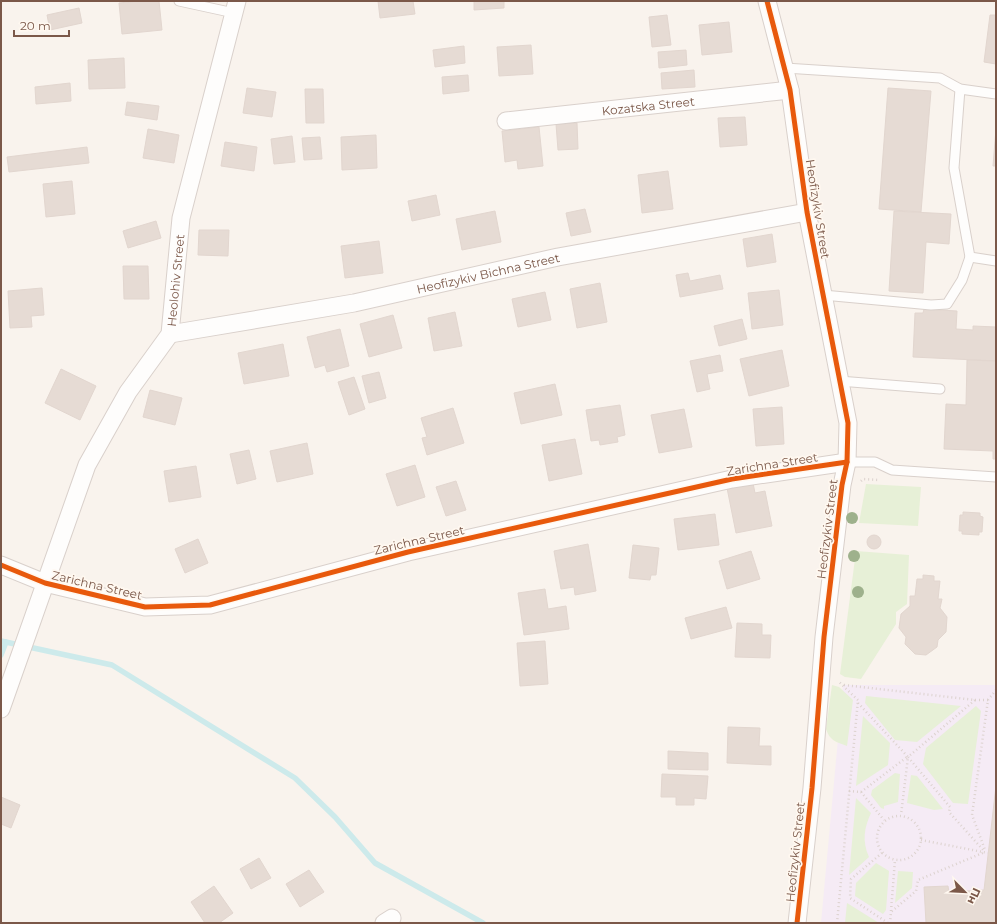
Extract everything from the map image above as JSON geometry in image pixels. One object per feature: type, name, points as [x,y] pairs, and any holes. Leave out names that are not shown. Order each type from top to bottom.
[{"type":"street","name":"Heofizykiv Street","points":[[767,1],[790,90],[807,212],[848,423],[847,462],[842,484],[824,637],[812,788],[798,923]]},
{"type":"street","name":"Heolohiv Street","points":[[1,709],[87,465],[128,392],[170,334],[181,218],[236,7]]},
{"type":"street","name":"Kozatska Street","points":[[506,121],[790,90]]},
{"type":"street","name":"Heofizykiv Bichna Street","points":[[170,334],[354,304],[558,257],[807,212]]},
{"type":"street","name":"Zarichna Street","points":[[1,565],[45,583],[145,606],[210,604],[408,552],[732,480],[847,462]]},
{"type":"lane","points":[[179,1],[236,7]]},
{"type":"lane","points":[[785,68],[940,78],[960,89],[996,94]]},
{"type":"lane","points":[[823,295],[931,305],[947,304],[962,280],[970,258],[954,168],[960,89]]},
{"type":"lane","points":[[970,258],[996,261]]},
{"type":"lane","points":[[839,381],[940,389]]},
{"type":"lane","points":[[847,462],[875,462],[892,470],[996,477]]},
{"type":"path","points":[[836,679],[858,700],[857,702],[908,757],[950,806],[949,812],[987,853]]},
{"type":"path","points":[[843,685],[975,700],[988,700]]},
{"type":"path","points":[[987,853],[972,815],[988,700],[996,690]]},
{"type":"path","points":[[848,791],[861,792],[908,757],[975,700]]},
{"type":"path","points":[[837,923],[857,702]]},
{"type":"path","points":[[901,815],[908,757]]},
{"type":"path","points":[[861,792],[884,820]]},
{"type":"path","points":[[895,815],[901,815],[914,821],[921,833],[921,840],[912,856],[901,860],[895,860],[882,853],[876,842],[876,836],[880,825],[884,820],[895,815]]},
{"type":"path","points":[[921,840],[987,853]]},
{"type":"path","points":[[882,853],[851,879],[850,898],[889,923],[895,860]]},
{"type":"path","points":[[891,912],[916,891],[918,880],[987,853]]},
{"type":"shaded area","points":[[843,685],[996,685],[996,923],[821,923]]},
{"type":"green space","points":[[866,484],[921,487],[918,526],[859,523]]},
{"type":"green space","points":[[856,551],[909,555],[907,604],[896,612],[896,624],[861,679],[845,677],[840,674]]},
{"type":"green space","points":[[832,685],[839,687],[853,700],[847,746],[832,739],[826,729]]},
{"type":"green space","points":[[866,696],[961,706],[917,742],[895,740],[865,703]]},
{"type":"green space","points":[[976,706],[981,711],[968,804],[953,803],[923,764],[926,748]]},
{"type":"green space","points":[[863,716],[890,743],[888,765],[856,786]]},
{"type":"green space","points":[[895,773],[900,774],[898,802],[884,806],[884,809],[881,808],[871,795],[872,790]]},
{"type":"green space","points":[[911,775],[917,776],[943,809],[934,810],[907,803]]},
{"type":"green space","points":[[856,798],[871,813],[865,835],[865,845],[869,857],[849,875]]},
{"type":"green space","points":[[876,863],[889,871],[886,910],[883,914],[855,896],[856,883]]},
{"type":"green space","points":[[898,871],[913,872],[912,888],[895,903]]},
{"type":"green space","points":[[847,903],[879,923],[845,923]]},
{"type":"building","points":[[159,1],[162,30],[122,34],[119,3]]},
{"type":"building","points":[[378,1],[413,1],[415,14],[380,18]]},
{"type":"building","points":[[474,1],[504,1],[504,8],[474,10]]},
{"type":"building","points":[[79,8],[82,23],[50,30],[47,15]]},
{"type":"building","points":[[667,15],[671,45],[652,47],[649,17]]},
{"type":"building","points":[[990,15],[996,15],[996,64],[984,62]]},
{"type":"building","points":[[729,22],[732,52],[702,55],[699,25]]},
{"type":"building","points":[[531,45],[533,74],[499,76],[497,47]]},
{"type":"building","points":[[464,46],[465,63],[435,67],[433,50]]},
{"type":"building","points":[[686,50],[687,65],[659,68],[658,52]]},
{"type":"building","points":[[124,58],[125,88],[89,89],[88,60]]},
{"type":"building","points":[[694,70],[695,87],[662,89],[661,73]]},
{"type":"building","points":[[468,75],[469,91],[443,94],[442,77]]},
{"type":"building","points":[[70,83],[71,101],[36,104],[35,87]]},
{"type":"building","points":[[247,88],[276,92],[272,117],[243,113]]},
{"type":"building","points":[[888,88],[931,91],[921,212],[879,209]]},
{"type":"building","points":[[305,89],[323,89],[324,123],[306,123]]},
{"type":"building","points":[[127,102],[159,106],[157,120],[125,115]]},
{"type":"building","points":[[745,117],[747,145],[720,147],[718,118]]},
{"type":"building","points":[[577,123],[578,149],[558,150],[556,124]]},
{"type":"building","points":[[539,127],[543,166],[518,169],[517,160],[505,162],[502,131]]},
{"type":"building","points":[[148,129],[179,135],[174,163],[143,158]]},
{"type":"building","points":[[996,129],[996,166],[993,166]]},
{"type":"building","points":[[376,135],[377,168],[342,170],[341,137]]},
{"type":"building","points":[[292,136],[295,162],[274,164],[271,139]]},
{"type":"building","points":[[320,137],[322,159],[304,160],[302,138]]},
{"type":"building","points":[[225,142],[257,147],[254,171],[221,166]]},
{"type":"building","points":[[87,147],[89,163],[9,172],[7,157]]},
{"type":"building","points":[[668,171],[673,209],[642,213],[638,175]]},
{"type":"building","points":[[72,181],[75,214],[46,217],[43,184]]},
{"type":"building","points":[[436,195],[440,215],[412,221],[408,201]]},
{"type":"building","points":[[585,209],[591,232],[571,236],[566,213]]},
{"type":"building","points":[[495,211],[501,242],[462,250],[456,219]]},
{"type":"building","points":[[894,211],[951,214],[949,244],[926,242],[923,293],[889,291]]},
{"type":"building","points":[[156,221],[161,238],[128,248],[123,231]]},
{"type":"building","points":[[199,230],[229,230],[228,256],[198,255]]},
{"type":"building","points":[[772,234],[776,262],[747,267],[743,239]]},
{"type":"building","points":[[379,241],[383,273],[345,278],[341,246]]},
{"type":"building","points":[[123,266],[148,266],[149,299],[124,299]]},
{"type":"building","points":[[688,273],[690,281],[720,275],[723,289],[680,297],[676,275]]},
{"type":"building","points":[[600,283],[607,322],[577,328],[570,289]]},
{"type":"building","points":[[42,288],[44,315],[31,316],[32,327],[10,328],[8,291]]},
{"type":"building","points":[[779,290],[783,325],[752,329],[748,293]]},
{"type":"building","points":[[545,292],[551,320],[518,327],[512,299]]},
{"type":"building","points":[[924,309],[957,311],[956,329],[973,330],[973,326],[996,327],[996,361],[913,357],[915,313],[923,313]]},
{"type":"building","points":[[455,312],[462,346],[434,351],[428,318]]},
{"type":"building","points":[[393,315],[402,348],[369,357],[360,324]]},
{"type":"building","points":[[742,319],[747,339],[719,346],[714,326]]},
{"type":"building","points":[[340,329],[349,366],[327,372],[325,365],[315,368],[307,337]]},
{"type":"building","points":[[283,344],[289,376],[244,384],[238,353]]},
{"type":"building","points":[[782,350],[789,386],[749,396],[740,359]]},
{"type":"building","points":[[720,355],[723,371],[707,374],[710,389],[697,392],[690,361]]},
{"type":"building","points":[[967,360],[996,361],[996,459],[993,459],[993,451],[944,449],[946,404],[966,405]]},
{"type":"building","points":[[61,369],[96,386],[80,420],[45,403]]},
{"type":"building","points":[[379,372],[386,398],[369,403],[362,376]]},
{"type":"building","points":[[354,377],[365,409],[349,415],[338,382]]},
{"type":"building","points":[[555,384],[562,415],[521,424],[514,393]]},
{"type":"building","points":[[150,390],[182,398],[175,425],[143,417]]},
{"type":"building","points":[[620,405],[625,435],[617,437],[618,442],[600,445],[599,440],[591,441],[586,410]]},
{"type":"building","points":[[782,407],[784,444],[756,446],[753,409]]},
{"type":"building","points":[[453,408],[464,443],[427,455],[422,438],[427,437],[421,418]]},
{"type":"building","points":[[684,409],[692,447],[659,453],[651,415]]},
{"type":"building","points":[[575,439],[582,474],[549,481],[542,445]]},
{"type":"building","points":[[307,443],[313,474],[277,482],[270,451]]},
{"type":"building","points":[[249,450],[256,479],[237,484],[230,454]]},
{"type":"building","points":[[415,465],[425,497],[397,506],[386,474]]},
{"type":"building","points":[[196,466],[201,497],[169,502],[164,471]]},
{"type":"building","points":[[456,481],[466,510],[446,516],[436,487]]},
{"type":"building","points":[[753,483],[755,493],[765,491],[772,526],[736,533],[727,488]]},
{"type":"building","points":[[963,512],[980,513],[980,516],[983,517],[982,532],[979,532],[979,535],[962,534],[962,531],[959,531],[960,515],[963,515]]},
{"type":"building","points":[[715,514],[719,545],[678,550],[674,519]]},
{"type":"building","points":[[871,535],[877,535],[881,539],[881,545],[877,549],[871,549],[867,545],[867,539]]},
{"type":"building","points":[[198,539],[208,563],[185,573],[175,549]]},
{"type":"building","points":[[588,544],[596,591],[575,595],[574,587],[561,589],[554,551]]},
{"type":"building","points":[[633,545],[659,548],[656,575],[651,575],[650,580],[629,578]]},
{"type":"building","points":[[751,551],[760,579],[727,589],[719,561]]},
{"type":"building","points":[[923,575],[934,576],[934,581],[940,581],[938,599],[942,599],[940,608],[947,617],[946,632],[938,640],[937,647],[926,655],[915,654],[905,644],[906,637],[899,628],[901,614],[910,606],[910,596],[915,596],[917,579],[923,579]]},
{"type":"building","points":[[545,589],[548,609],[566,606],[569,629],[524,635],[518,593]]},
{"type":"building","points":[[726,607],[732,628],[691,639],[685,618]]},
{"type":"building","points":[[737,623],[762,624],[762,635],[771,635],[770,658],[735,657]]},
{"type":"building","points":[[545,641],[548,684],[520,686],[517,643]]},
{"type":"building","points":[[728,727],[760,728],[759,746],[771,746],[771,765],[727,763]]},
{"type":"building","points":[[668,751],[708,753],[708,770],[668,769]]},
{"type":"building","points":[[662,774],[708,776],[706,799],[694,798],[694,805],[676,805],[676,797],[661,797]]},
{"type":"building","points":[[996,786],[996,923],[926,923],[924,887],[948,886],[949,892],[984,890]]},
{"type":"building","points":[[1,797],[20,805],[11,828],[1,824]]},
{"type":"building","points":[[259,858],[271,878],[251,889],[240,869]]},
{"type":"building","points":[[309,870],[324,892],[300,907],[286,884]]},
{"type":"building","points":[[214,886],[233,913],[219,923],[205,923],[191,902]]},
{"type":"waterway","points":[[1,641],[112,665],[295,778],[335,817],[375,863],[483,923]]},
{"type":"waterway","points":[[1,655],[6,642]]},
{"type":"cycle path","points":[[767,1],[790,90],[807,212],[848,423],[847,462],[842,485],[824,637],[812,788],[797,923]]},
{"type":"cycle path","points":[[1,565],[45,583],[145,607],[210,605],[408,552],[732,479],[847,462]]}]
